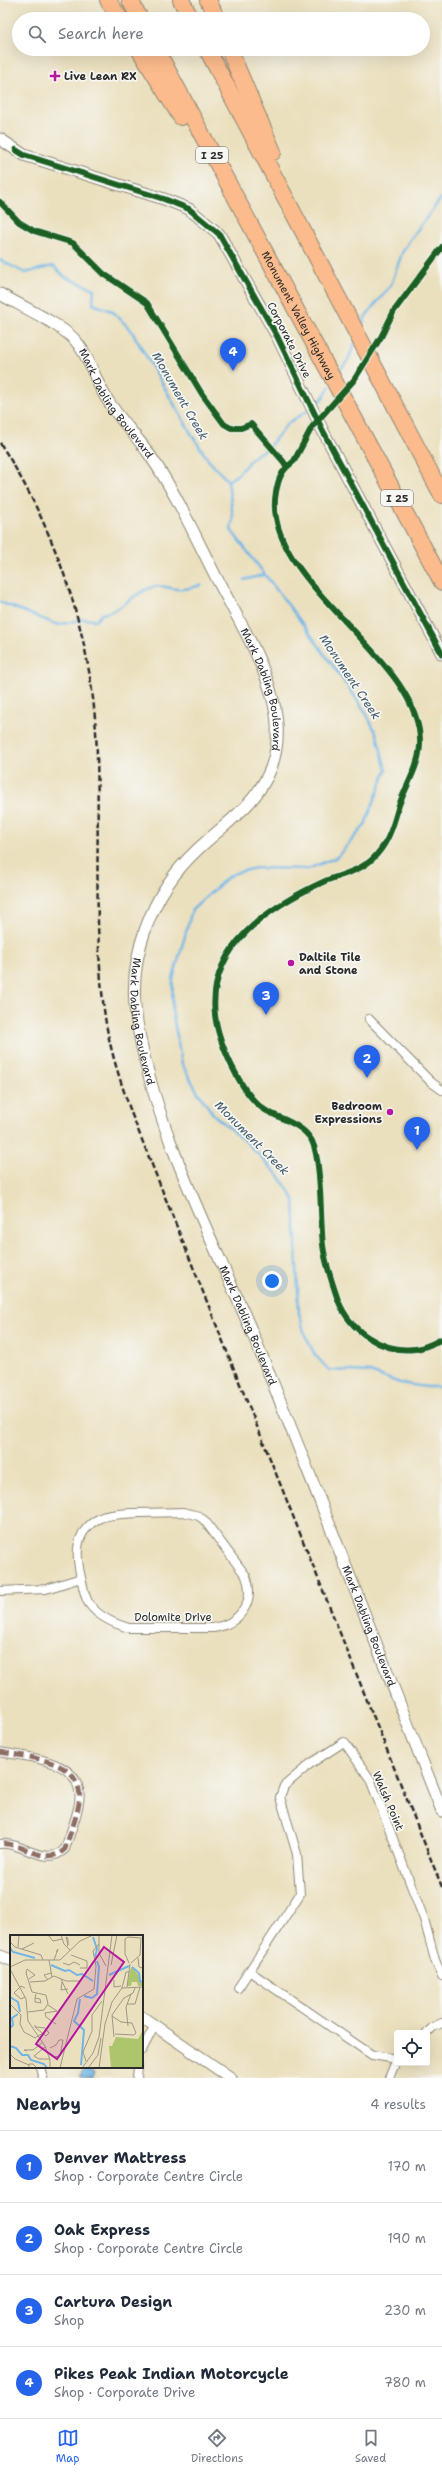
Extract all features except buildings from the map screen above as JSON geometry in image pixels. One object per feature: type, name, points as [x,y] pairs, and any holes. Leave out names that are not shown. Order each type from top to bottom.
[{"type":"highway","points":[[108,0],[116,12]]},
{"type":"highway","points":[[130,0],[136,12]]},
{"type":"highway","points":[[181,0],[187,12]]},
{"type":"highway","points":[[208,0],[214,12]]},
{"type":"highway","points":[[143,56],[226,195],[269,260]]},
{"type":"highway","name":"Monument Valley Highway","points":[[160,56],[310,339],[442,582]]},
{"type":"highway","points":[[211,56],[338,294],[442,495]]},
{"type":"highway","points":[[232,56],[282,171],[304,232]]},
{"type":"street","name":"Corporate Drive","points":[[0,139],[24,155],[164,199],[189,209],[206,220],[219,234],[232,253],[323,431],[442,654]]},
{"type":"street","name":"Mark Dabling Boulevard","points":[[0,294],[67,333],[82,349],[104,396],[149,454],[181,508],[257,659],[272,696],[278,731],[276,751],[264,784],[252,802],[240,815],[195,852],[179,869],[168,882],[149,917],[142,939],[135,980],[136,1019],[144,1058],[174,1148],[254,1337],[442,1811]]},
{"type":"street","points":[[369,1019],[431,1082],[442,1090]]},
{"type":"street","name":"Dolomite Drive","points":[[183,1512],[199,1516],[205,1521],[246,1576],[250,1586],[249,1595],[242,1614],[225,1626],[213,1628],[130,1628],[106,1619],[96,1612],[86,1597],[81,1578],[76,1559],[77,1551],[85,1532],[93,1523],[110,1516],[183,1512]]},
{"type":"street","points":[[0,1591],[39,1590],[81,1578]]},
{"type":"street","name":"Walsh Point","points":[[238,1988],[300,1894],[297,1854],[280,1797],[284,1786],[310,1764],[344,1742],[370,1779],[424,1919],[435,1960],[442,1976]]},
{"type":"street","points":[[0,1752],[56,1763],[73,1776],[79,1794],[79,1807],[65,1849],[60,1854],[53,1857],[45,1856],[0,1844]]},
{"type":"street","points":[[0,1956],[10,1960]]},
{"type":"street","points":[[249,1971],[372,2055],[394,2059]]},
{"type":"street","points":[[143,2018],[231,2078]]},
{"type":"street","points":[[430,2031],[442,2023]]},
{"type":"street","points":[[143,2048],[155,2025]]},
{"type":"street","points":[[389,2078],[394,2066]]},
{"type":"street","points":[[40,2068],[43,2078]]},
{"type":"water","points":[[84,2069],[94,2073],[92,2078],[80,2078]]},
{"type":"waterway","points":[[361,328],[366,316],[391,285],[402,253],[409,241],[442,197]]},
{"type":"waterway","name":"Monument Creek","points":[[0,260],[25,273],[53,266],[65,277],[94,289],[93,304],[112,311],[131,330],[192,435],[209,461],[228,481],[233,518],[231,530],[311,635],[365,711],[377,735],[386,770],[365,825],[337,857],[308,869],[256,868],[235,873],[228,877],[192,910],[173,979],[172,1010],[182,1064],[197,1091],[213,1114],[247,1143],[280,1177],[294,1199],[299,1313],[305,1335],[315,1355],[329,1370],[370,1372],[400,1383],[426,1387],[442,1387]]},
{"type":"waterway","points":[[338,373],[348,360],[355,343]]},
{"type":"waterway","points":[[314,405],[322,399],[330,386]]},
{"type":"waterway","points":[[228,481],[238,474],[254,456],[268,448],[288,423],[309,410]]},
{"type":"waterway","points":[[244,580],[263,575]]},
{"type":"waterway","points":[[0,602],[58,625],[83,619],[96,620],[102,614],[115,610],[137,594],[154,587],[160,586],[180,589],[201,585]]},
{"type":"railway","points":[[0,443],[20,476],[53,545],[66,581],[86,656],[96,732],[98,803],[98,910],[101,982],[107,1030],[120,1079],[132,1115],[442,1887]]},
{"type":"marked path","points":[[0,1752],[56,1764],[67,1771],[75,1780],[79,1792],[77,1813],[65,1849],[50,1856],[41,1855],[17,1846],[0,1844]]},
{"type":"cycle path","points":[[16,150],[24,155],[164,199],[189,209],[219,234],[277,336],[323,431],[442,654]]},
{"type":"cycle path","points":[[0,202],[19,222],[34,231],[73,243],[104,274],[147,303],[202,394],[224,424],[231,428],[241,428],[251,424],[283,461],[287,467],[280,478],[276,492],[277,525],[292,557],[315,588],[372,650],[397,681],[414,713],[420,745],[419,753],[415,768],[399,805],[391,830],[383,846],[369,862],[351,872],[323,882],[303,892],[263,917],[246,932],[231,950],[221,969],[215,991],[215,1015],[226,1053],[232,1067],[247,1092],[256,1103],[265,1110],[291,1122],[303,1130],[312,1141],[318,1163],[325,1259],[338,1300],[350,1321],[369,1338],[391,1347],[415,1349],[442,1339]]},
{"type":"cycle path","points":[[287,467],[294,461],[312,427],[354,380],[381,337],[394,311],[442,247]]},
{"type":"place","name":"Live Lean RX","points":[[55,76]]},
{"type":"place","name":"Pikes Peak Indian Motorcycle","points":[[233,371]]},
{"type":"place","name":"Daltile Tile and Stone","points":[[291,963]]},
{"type":"place","name":"Cartura Design","points":[[266,1015]]},
{"type":"place","name":"Oak Express","points":[[367,1078]]},
{"type":"place","name":"Bedroom Expressions","points":[[390,1112]]},
{"type":"place","name":"Denver Mattress","points":[[417,1150]]}]
